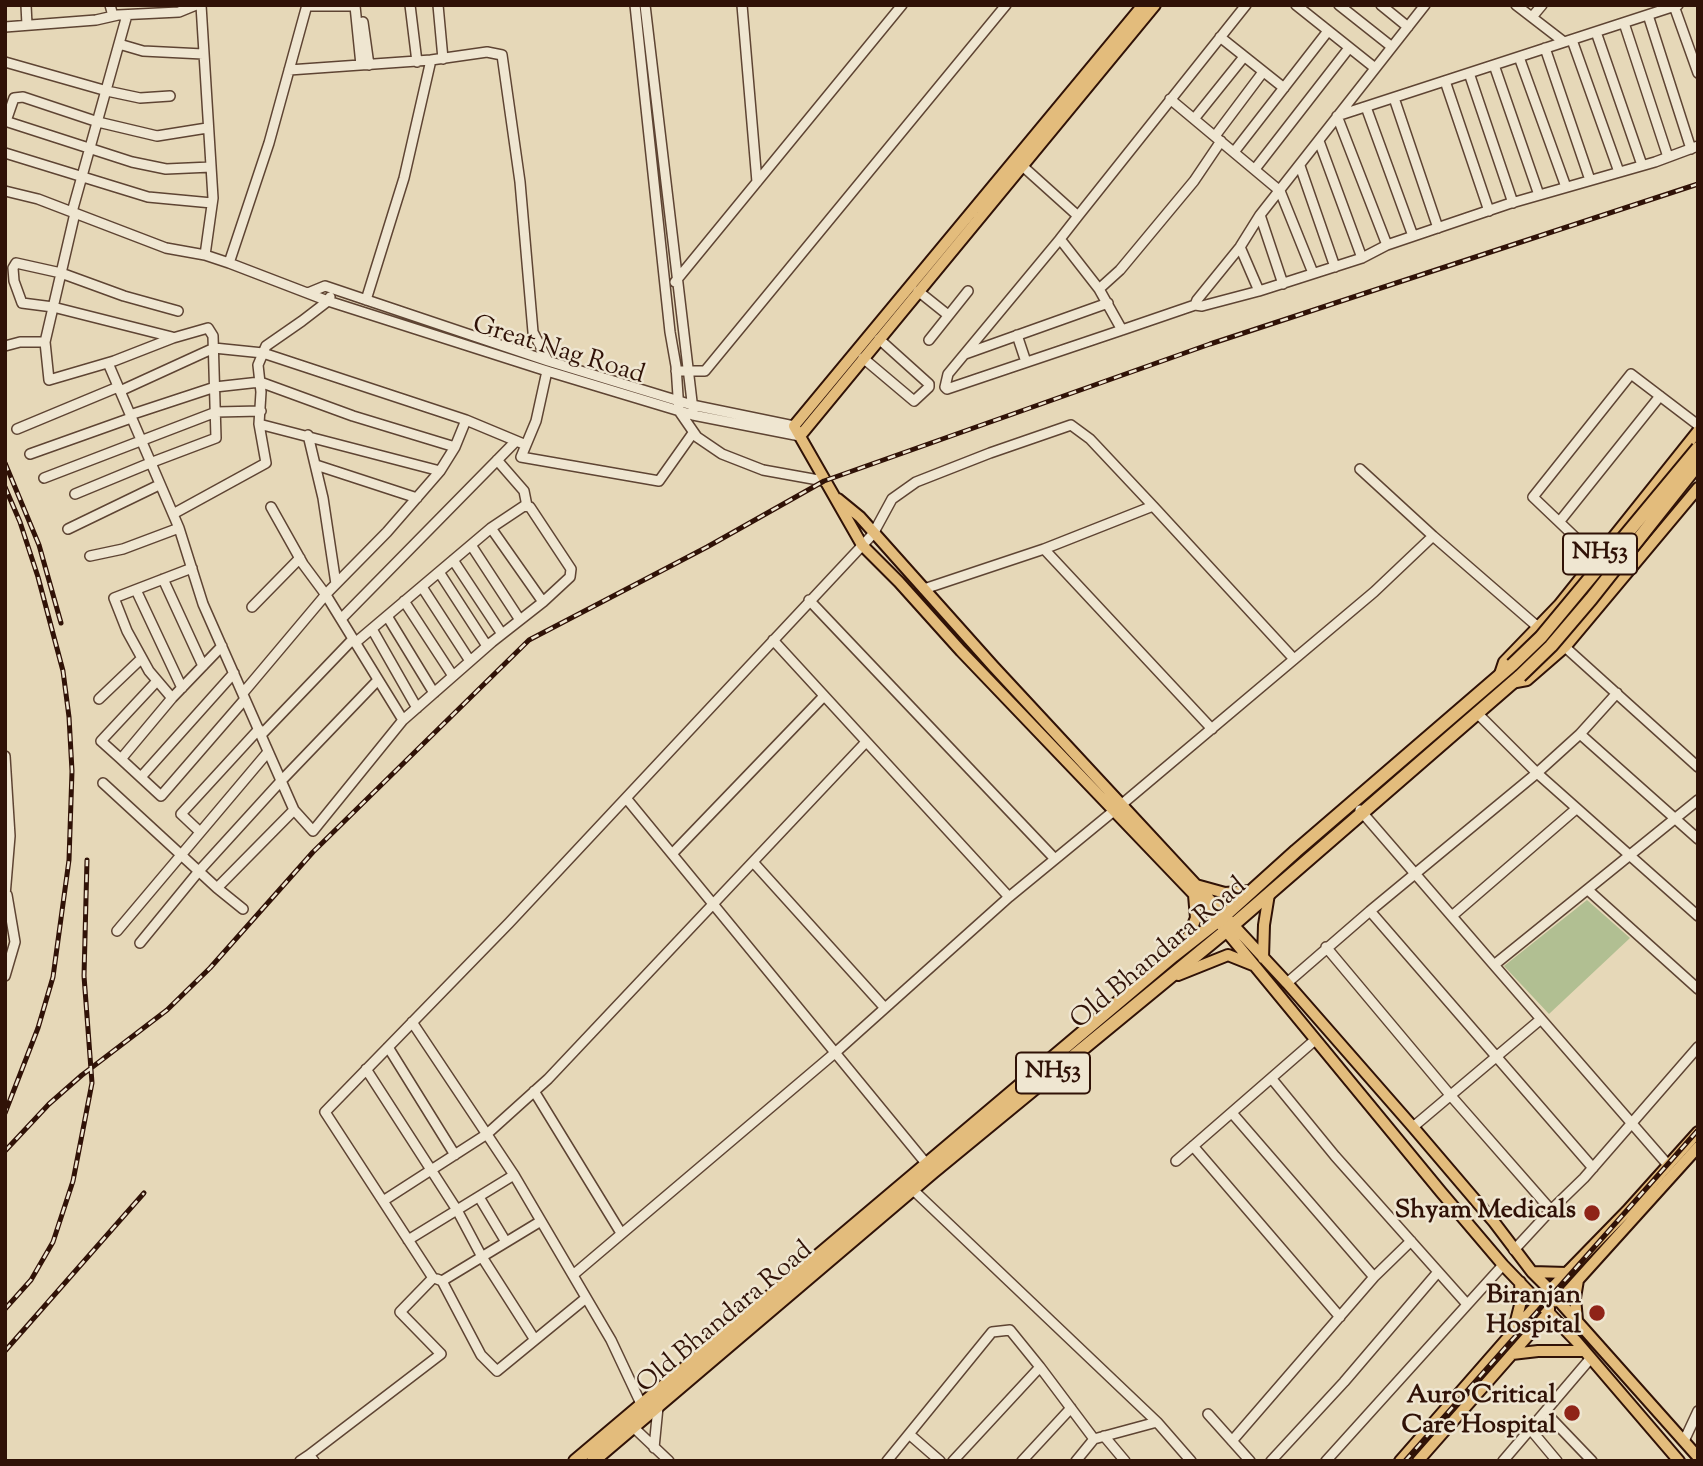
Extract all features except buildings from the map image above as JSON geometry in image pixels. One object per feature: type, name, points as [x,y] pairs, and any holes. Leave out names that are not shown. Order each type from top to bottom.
[{"type":"highway","name":"NH53","points":[[1101,1026],[1184,947],[1225,923],[1251,891],[1358,808],[1511,674],[1698,448]]},
{"type":"highway","points":[[1511,674],[1551,646],[1698,464]]},
{"type":"highway","name":"Old Bhandara Road","points":[[593,1461],[629,1423],[644,1411],[658,1407],[929,1168],[1101,1026],[1166,980],[1225,923],[1269,894],[1358,808],[1478,714],[1511,674]]},
{"type":"highway","name":"NH53","points":[[644,1411],[908,1186]]},
{"type":"highway","name":"NH53","points":[[575,1461],[629,1423]]},
{"type":"main road","points":[[800,436],[1143,5]]},
{"type":"main road","points":[[1154,5],[794,426],[862,545],[1225,923],[1258,961],[1315,1040],[1503,1265],[1520,1282],[1577,1320],[1698,1457]]},
{"type":"main road","name":"NH53","points":[[1511,674],[1504,662],[1539,628],[1698,430]]},
{"type":"main road","name":"Old Bhandara Road","points":[[1511,674],[1527,680],[1565,647],[1698,488]]},
{"type":"main road","points":[[834,496],[860,517],[1117,809]]},
{"type":"main road","points":[[1195,890],[1225,893],[1251,891]]},
{"type":"main road","points":[[1184,947],[1196,918],[1195,890]]},
{"type":"main road","points":[[1258,961],[1269,894]]},
{"type":"main road","points":[[1166,980],[1228,955],[1258,961],[1287,983],[1494,1222],[1532,1272],[1587,1355],[1679,1461]]},
{"type":"main road","points":[[1418,1461],[1512,1354],[1567,1273],[1698,1132]]},
{"type":"main road","points":[[1400,1461],[1513,1332],[1578,1280],[1698,1147]]},
{"type":"main road","points":[[1532,1272],[1567,1273]]},
{"type":"main road","points":[[1577,1320],[1575,1298],[1578,1280]]},
{"type":"main road","points":[[1513,1332],[1521,1301],[1520,1282]]},
{"type":"main road","points":[[1512,1354],[1538,1351],[1587,1355]]},
{"type":"street","points":[[26,5],[27,25]]},
{"type":"street","points":[[110,5],[113,16]]},
{"type":"street","points":[[5,27],[96,20],[127,15],[137,10],[169,9],[179,12],[198,5],[211,167],[212,203],[205,255]]},
{"type":"street","points":[[360,5],[365,65]]},
{"type":"street","points":[[366,300],[404,178],[423,61],[412,5]]},
{"type":"street","points":[[438,5],[443,59]]},
{"type":"street","points":[[635,5],[679,406],[691,431],[712,448],[763,470],[824,481]]},
{"type":"street","points":[[289,70],[423,61],[486,52],[502,55],[520,182],[533,332],[547,366],[536,421],[521,457],[659,481],[691,431],[693,410],[645,5]]},
{"type":"street","points":[[742,5],[757,182]]},
{"type":"street","points":[[665,285],[677,282],[902,5]]},
{"type":"street","points":[[676,371],[705,371],[1006,5]]},
{"type":"street","points":[[1246,5],[1060,239],[963,354],[945,379],[947,389],[1195,305],[1202,306],[1283,284],[1362,258],[1413,236],[1694,147],[1648,15]]},
{"type":"street","points":[[1296,5],[1375,68]]},
{"type":"street","points":[[1339,5],[1392,47]]},
{"type":"street","points":[[1381,5],[1408,27]]},
{"type":"street","points":[[1195,305],[1240,247],[1260,215],[1425,5]]},
{"type":"street","points":[[1516,5],[1568,41],[1619,172]]},
{"type":"street","points":[[1532,18],[1542,5]]},
{"type":"street","points":[[5,191],[38,199],[166,248],[205,255],[229,263],[268,143],[307,6],[355,6],[365,65]]},
{"type":"street","points":[[1337,116],[1676,6],[1698,73]]},
{"type":"street","points":[[75,494],[216,438],[214,336],[208,328],[173,338],[108,363],[49,380],[45,342],[82,178],[127,15]]},
{"type":"street","points":[[1624,23],[1668,157]]},
{"type":"street","points":[[1234,152],[1328,31]]},
{"type":"street","points":[[1596,32],[1642,165]]},
{"type":"street","points":[[1220,37],[1284,88]]},
{"type":"street","points":[[119,44],[143,51],[203,54]]},
{"type":"street","points":[[1255,169],[1349,48]]},
{"type":"street","points":[[1545,48],[1590,180]]},
{"type":"street","points":[[1519,57],[1566,187]]},
{"type":"street","points":[[1194,119],[1243,58]]},
{"type":"street","points":[[5,62],[140,98],[170,96]]},
{"type":"street","points":[[1494,65],[1539,195]]},
{"type":"street","points":[[1099,289],[1120,270],[1194,181],[1218,139],[1263,72]]},
{"type":"street","points":[[1469,73],[1513,203]]},
{"type":"street","points":[[1445,81],[1489,211]]},
{"type":"street","points":[[208,128],[156,136],[98,122],[23,97],[14,98],[6,121],[91,150],[166,169],[211,167]]},
{"type":"street","points":[[1394,98],[1438,228]]},
{"type":"street","points":[[1170,99],[1280,191],[1313,273]]},
{"type":"street","points":[[1366,107],[1413,236]]},
{"type":"street","points":[[1337,116],[1387,245]]},
{"type":"street","points":[[1319,141],[1362,258]]},
{"type":"street","points":[[5,153],[148,197],[212,203]]},
{"type":"street","points":[[1018,162],[1078,216]]},
{"type":"street","points":[[1300,166],[1335,267]]},
{"type":"street","points":[[1260,215],[1283,284]]},
{"type":"street","points":[[1060,239],[1099,289],[1122,330]]},
{"type":"street","points":[[1240,247],[1259,291]]},
{"type":"street","points":[[173,338],[53,307],[22,303],[13,268],[16,262],[61,273],[124,296],[178,311]]},
{"type":"street","name":"Great Nag Road","points":[[229,263],[328,301],[679,406],[800,436]]},
{"type":"street","points":[[308,293],[325,286],[547,366]]},
{"type":"street","points":[[173,514],[266,463],[259,424],[261,411],[258,365],[266,346],[328,301],[333,290]]},
{"type":"street","points":[[918,291],[948,315]]},
{"type":"street","points":[[929,340],[968,291]]},
{"type":"street","points":[[963,354],[1108,303]]},
{"type":"street","points":[[1017,335],[1026,362]]},
{"type":"street","points":[[863,358],[914,401],[929,387],[929,384],[879,339]]},
{"type":"street","points":[[5,346],[20,342],[45,342]]},
{"type":"street","points":[[17,429],[214,348],[263,353],[466,420],[526,445]]},
{"type":"street","points":[[108,363],[179,528],[203,604],[293,810],[313,831],[403,720],[487,646],[543,603],[571,573],[527,506],[524,491],[497,460]]},
{"type":"street","points":[[1597,558],[1533,497],[1631,374],[1698,425]]},
{"type":"street","points":[[30,454],[215,387],[260,382],[353,416],[455,447]]},
{"type":"street","points":[[1560,521],[1660,396]]},
{"type":"street","points":[[693,410],[794,426]]},
{"type":"street","points":[[44,478],[216,412],[261,411]]},
{"type":"street","points":[[157,681],[101,741],[161,796],[326,595],[387,532],[440,471],[455,447],[466,420]]},
{"type":"street","points":[[259,424],[440,471]]},
{"type":"street","points":[[586,1298],[497,1371],[481,1355],[437,1279],[408,1240],[325,1111],[509,923],[873,534],[892,499],[916,482],[1071,425],[1090,439],[1294,659]]},
{"type":"street","points":[[309,435],[323,498],[336,584]]},
{"type":"street","points":[[341,619],[516,441]]},
{"type":"street","points":[[316,465],[417,498]]},
{"type":"street","points":[[1360,469],[1698,767]]},
{"type":"street","points":[[68,529],[159,485]]},
{"type":"street","points":[[199,831],[181,814],[260,732],[354,641],[372,629],[491,528],[527,506]]},
{"type":"street","points":[[924,589],[1044,549],[1153,506]]},
{"type":"street","points":[[271,507],[300,558],[403,720]]},
{"type":"street","points":[[90,556],[124,549],[179,528]]},
{"type":"street","points":[[491,528],[543,603]]},
{"type":"street","points":[[573,1275],[836,1052],[1009,897],[1374,592],[1433,536]]},
{"type":"street","points":[[471,545],[520,620]]},
{"type":"street","points":[[1044,549],[1212,729]]},
{"type":"street","points":[[252,607],[300,558]]},
{"type":"street","points":[[453,560],[502,634]]},
{"type":"street","points":[[172,698],[142,658],[127,631],[114,598],[192,568]]},
{"type":"street","points":[[439,572],[487,646]]},
{"type":"street","points":[[163,579],[203,666]]},
{"type":"street","points":[[422,587],[470,661]]},
{"type":"street","points":[[136,590],[182,688]]},
{"type":"street","points":[[809,600],[1055,859]]},
{"type":"street","points":[[404,601],[453,677]]},
{"type":"street","points":[[387,616],[434,693]]},
{"type":"street","points":[[372,629],[417,708]]},
{"type":"street","points":[[773,640],[1009,897]]},
{"type":"street","points":[[121,759],[172,698],[222,646]]},
{"type":"street","points":[[99,699],[142,658]]},
{"type":"street","points":[[141,777],[234,673]]},
{"type":"street","points":[[140,943],[281,780],[378,680]]},
{"type":"street","points":[[1287,983],[1326,947],[1537,773],[1580,734],[1616,694]]},
{"type":"street","points":[[672,854],[824,696]]},
{"type":"street","points":[[1478,714],[1576,809],[1698,916]]},
{"type":"street","points":[[1580,734],[1698,839]]},
{"type":"street","points":[[383,1201],[487,1134],[534,1091],[866,742]]},
{"type":"street","points":[[117,931],[268,752]]},
{"type":"street","points":[[5,756],[8,837],[6,896],[15,942],[5,976]]},
{"type":"street","points":[[103,783],[243,909]]},
{"type":"street","points":[[626,798],[929,1168]]},
{"type":"street","points":[[1494,965],[1698,800]]},
{"type":"street","points":[[1358,808],[1668,1165]]},
{"type":"street","points":[[1452,916],[1576,809]]},
{"type":"street","points":[[217,888],[293,810]]},
{"type":"street","points":[[753,862],[884,1007]]},
{"type":"street","points":[[1588,890],[1698,989]]},
{"type":"street","points":[[1370,911],[1593,1168]]},
{"type":"street","points":[[5,947],[15,942]]},
{"type":"street","points":[[1326,947],[1551,1210]]},
{"type":"street","points":[[1413,1127],[1541,1019]]},
{"type":"street","points":[[412,1022],[514,1175],[611,1340],[644,1411]]},
{"type":"street","points":[[1176,1161],[1315,1040]]},
{"type":"street","points":[[388,1047],[455,1155]]},
{"type":"street","points":[[1514,1250],[1593,1168],[1698,1048]]},
{"type":"street","points":[[366,1069],[457,1210],[482,1256],[535,1340]]},
{"type":"street","points":[[1272,1079],[1335,1156],[1466,1303]]},
{"type":"street","points":[[534,1091],[621,1233]]},
{"type":"street","points":[[1232,1113],[1374,1277]]},
{"type":"street","points":[[1194,1146],[1340,1317]]},
{"type":"street","points":[[408,1240],[514,1175]]},
{"type":"street","points":[[908,1186],[1157,1422],[1191,1461]]},
{"type":"street","points":[[479,1196],[506,1242]]},
{"type":"street","points":[[300,1461],[312,1458],[441,1354],[400,1312],[437,1279],[541,1221]]},
{"type":"street","points":[[1232,1441],[1374,1277],[1411,1241]]},
{"type":"street","points":[[1326,1461],[1503,1265]]},
{"type":"street","points":[[1271,1461],[1344,1382],[1438,1272]]},
{"type":"street","points":[[887,1461],[992,1332],[1010,1330],[1071,1408],[1125,1461]]},
{"type":"street","points":[[1503,1461],[1546,1413],[1587,1355]]},
{"type":"street","points":[[953,1461],[1040,1367]]},
{"type":"street","points":[[654,1448],[658,1407]]},
{"type":"street","points":[[1023,1461],[1071,1408]]},
{"type":"street","points":[[1684,1441],[1698,1411]]},
{"type":"street","points":[[1546,1413],[1592,1461]]},
{"type":"street","points":[[1208,1414],[1250,1461]]},
{"type":"street","points":[[1076,1461],[1099,1437],[1157,1422]]},
{"type":"street","points":[[629,1423],[669,1461]]},
{"type":"street","points":[[1531,1430],[1558,1461]]},
{"type":"street","points":[[909,1434],[940,1461]]},
{"type":"green space","points":[[1587,900],[1630,938],[1549,1014],[1504,966]]},
{"type":"railway","points":[[5,1151],[49,1104],[82,1075],[167,1010],[210,968],[313,852],[529,640],[707,547],[824,481],[1210,344],[1698,184]]},
{"type":"railway","points":[[5,463],[39,545],[61,623]]},
{"type":"railway","points":[[5,487],[38,577],[63,671],[72,771],[69,860],[53,977],[38,1028],[5,1113]]},
{"type":"railway","points":[[5,1309],[31,1280],[53,1242],[73,1181],[92,1083],[84,976],[87,860]]},
{"type":"railway","points":[[1405,1461],[1698,1130]]},
{"type":"railway","points":[[5,1351],[144,1193]]},
{"type":"place","name":"Shyam Medicals","points":[[1592,1213]]},
{"type":"place","name":"Biranjan Hospital","points":[[1597,1313]]},
{"type":"place","name":"Auro Critical Care Hospital","points":[[1572,1413]]}]
